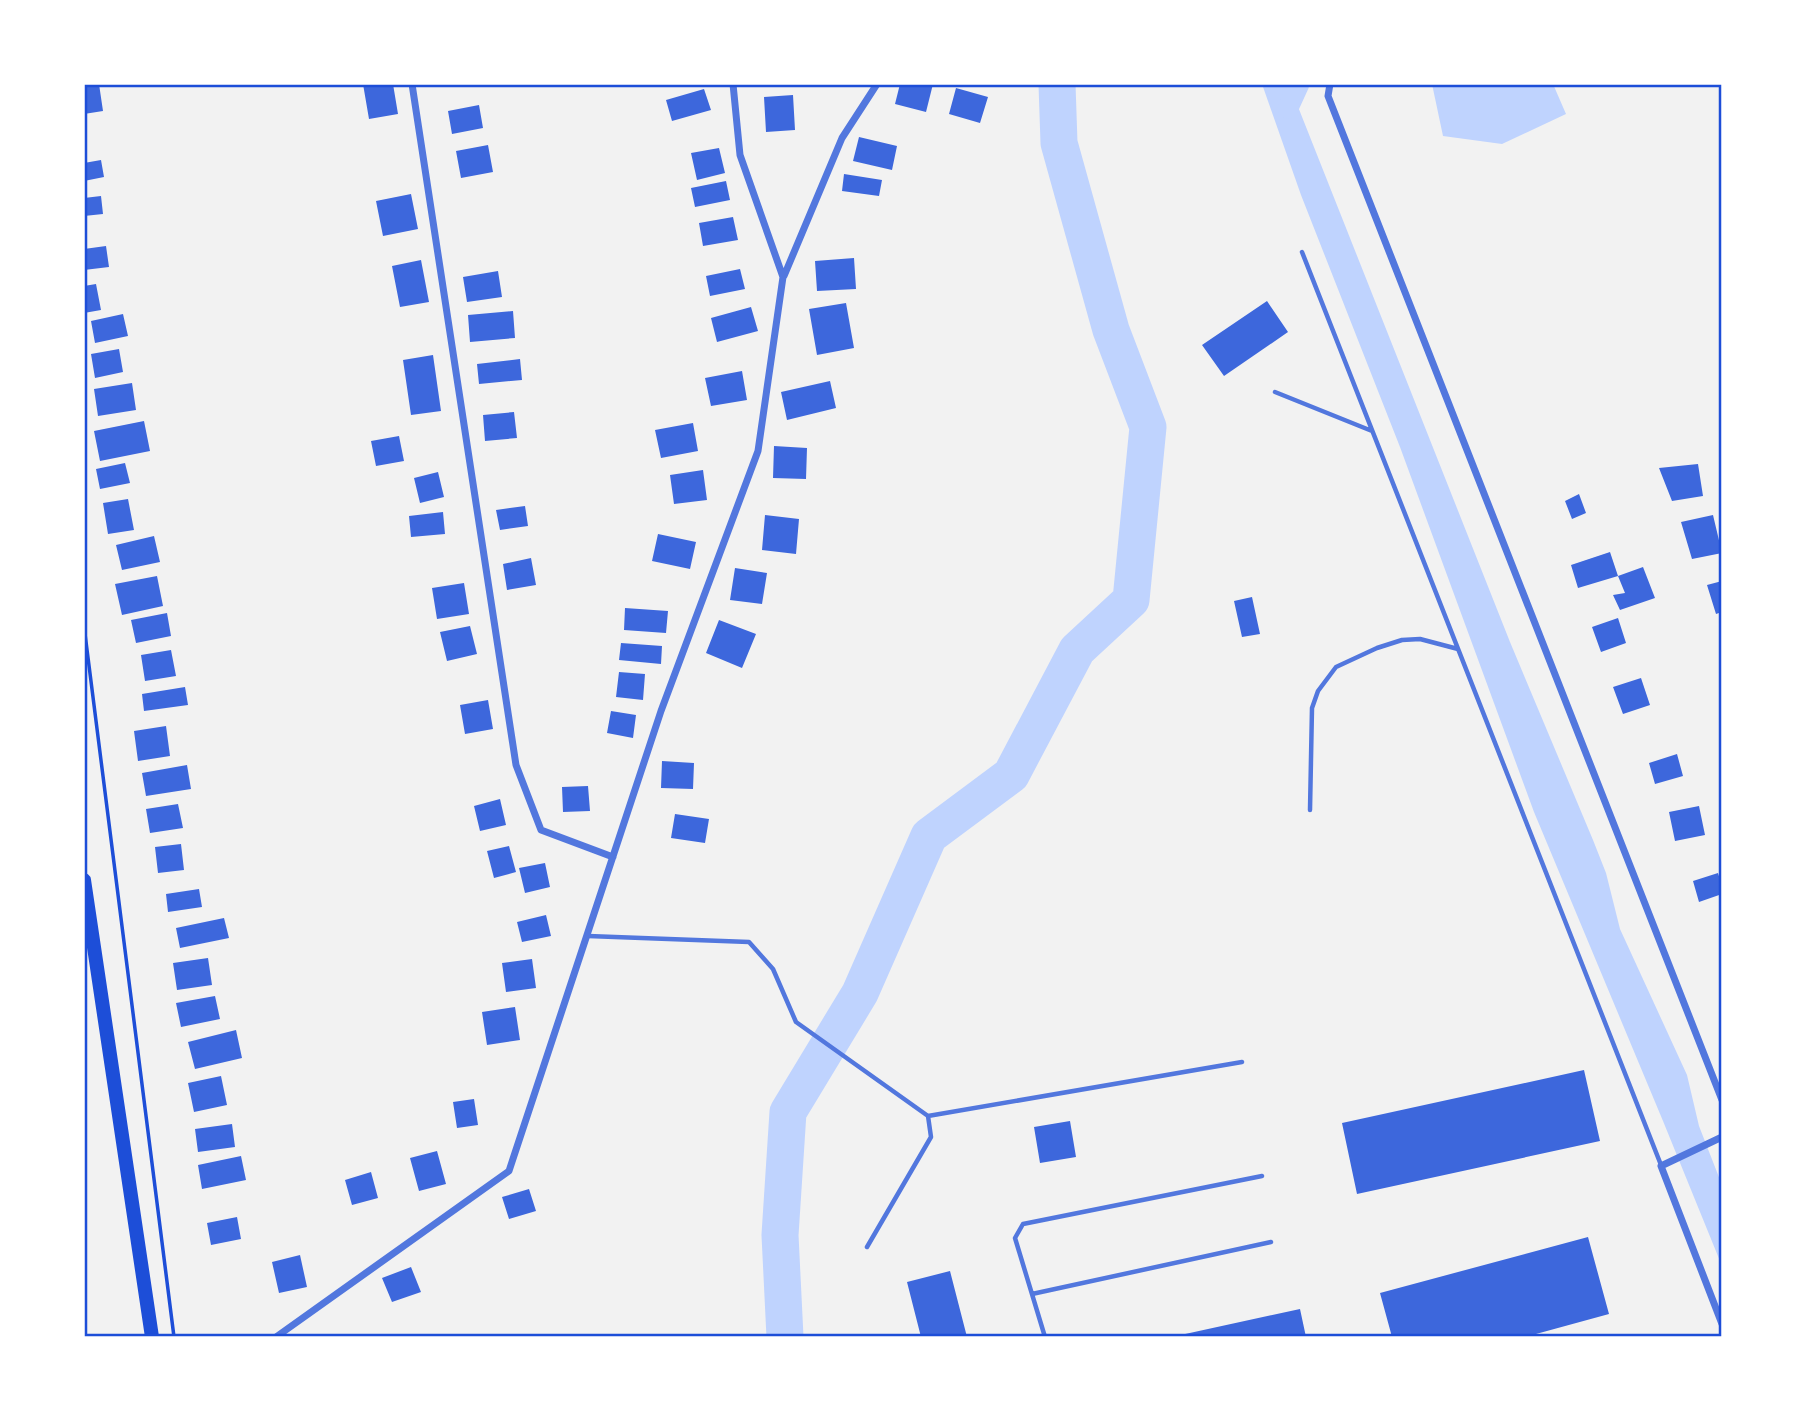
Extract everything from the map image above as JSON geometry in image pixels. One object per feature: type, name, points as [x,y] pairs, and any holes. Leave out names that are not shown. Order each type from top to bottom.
[{"type":"main road","points":[[84,880],[152,1337]]},
{"type":"street","points":[[412,84],[516,765],[541,830],[613,856]]},
{"type":"street","points":[[733,84],[740,155],[783,276]]},
{"type":"street","points":[[276,1337],[509,1171],[661,711],[758,451],[783,276],[842,138],[877,84]]},
{"type":"street","points":[[1330,84],[1328,96],[1333,109],[1722,1100]]},
{"type":"street","points":[[1722,1138],[1661,1166],[1722,1324]]},
{"type":"lane","points":[[1302,252],[1661,1166]]},
{"type":"lane","points":[[1275,392],[1373,431]]},
{"type":"lane","points":[[1310,810],[1312,708],[1318,691],[1336,667],[1402,640],[1420,639],[1459,649]]},
{"type":"lane","points":[[587,936],[749,942],[774,969],[796,1022],[928,1116],[1242,1062]]},
{"type":"lane","points":[[867,1247],[931,1137],[928,1116]]},
{"type":"lane","points":[[1045,1337],[1016,1238],[1023,1224],[1262,1176]]},
{"type":"lane","points":[[1032,1294],[1271,1242]]},
{"type":"path","points":[[84,626],[174,1337]]},
{"type":"water","points":[[1262,84],[1289,84],[1510,642],[1606,873],[1620,929],[1687,1075],[1699,1126],[1722,1185],[1722,1266],[1534,812],[1400,447],[1301,195]]},
{"type":"water","points":[[1432,84],[1553,84],[1566,114],[1502,144],[1443,136]]},
{"type":"building","points":[[99,84],[103,111],[84,114],[84,85]]},
{"type":"building","points":[[363,84],[393,84],[398,114],[369,119]]},
{"type":"building","points":[[900,84],[933,84],[926,112],[895,104]]},
{"type":"building","points":[[956,88],[988,97],[980,123],[949,114]]},
{"type":"building","points":[[704,89],[711,110],[672,121],[666,100]]},
{"type":"building","points":[[793,95],[795,130],[766,132],[764,97]]},
{"type":"building","points":[[479,105],[483,128],[452,134],[448,111]]},
{"type":"building","points":[[859,137],[897,146],[892,170],[853,161]]},
{"type":"building","points":[[488,145],[493,172],[461,178],[456,151]]},
{"type":"building","points":[[719,148],[725,173],[697,180],[691,153]]},
{"type":"building","points":[[101,160],[104,177],[84,181],[84,163]]},
{"type":"building","points":[[844,174],[882,180],[879,196],[842,191]]},
{"type":"building","points":[[726,181],[730,200],[695,207],[691,188]]},
{"type":"building","points":[[411,194],[418,229],[383,236],[376,201]]},
{"type":"building","points":[[101,196],[103,214],[84,216],[84,198]]},
{"type":"building","points":[[733,217],[738,240],[703,246],[699,223]]},
{"type":"building","points":[[106,246],[109,267],[84,270],[84,249]]},
{"type":"building","points":[[854,258],[856,289],[817,291],[815,261]]},
{"type":"building","points":[[421,260],[429,302],[400,307],[392,266]]},
{"type":"building","points":[[740,269],[745,289],[710,296],[706,276]]},
{"type":"building","points":[[498,271],[502,297],[467,302],[463,277]]},
{"type":"building","points":[[96,284],[101,310],[84,313],[84,286]]},
{"type":"building","points":[[1267,301],[1288,332],[1224,376],[1202,345]]},
{"type":"building","points":[[846,303],[854,348],[817,355],[809,309]]},
{"type":"building","points":[[751,307],[758,331],[717,342],[711,318]]},
{"type":"building","points":[[513,311],[515,338],[470,342],[468,315]]},
{"type":"building","points":[[123,314],[128,336],[95,343],[91,321]]},
{"type":"building","points":[[119,349],[123,372],[95,378],[91,354]]},
{"type":"building","points":[[433,355],[441,411],[411,415],[403,360]]},
{"type":"building","points":[[520,359],[522,380],[479,384],[477,364]]},
{"type":"building","points":[[742,371],[747,400],[711,406],[705,378]]},
{"type":"building","points":[[830,381],[836,408],[787,420],[781,392]]},
{"type":"building","points":[[132,383],[136,410],[98,416],[94,389]]},
{"type":"building","points":[[514,412],[517,438],[485,441],[483,415]]},
{"type":"building","points":[[144,421],[150,451],[100,461],[94,431]]},
{"type":"building","points":[[693,423],[698,451],[661,458],[655,430]]},
{"type":"building","points":[[399,436],[404,461],[376,466],[371,441]]},
{"type":"building","points":[[774,446],[807,448],[806,479],[773,478]]},
{"type":"building","points":[[125,463],[130,483],[100,489],[96,469]]},
{"type":"building","points":[[1698,464],[1703,496],[1672,501],[1659,468]]},
{"type":"building","points":[[703,470],[707,500],[674,504],[670,475]]},
{"type":"building","points":[[438,472],[444,497],[420,503],[414,478]]},
{"type":"building","points":[[1579,494],[1586,513],[1572,519],[1565,501]]},
{"type":"building","points":[[128,499],[134,530],[108,534],[103,503]]},
{"type":"building","points":[[525,506],[528,526],[500,530],[496,510]]},
{"type":"building","points":[[443,512],[445,534],[411,537],[409,516]]},
{"type":"building","points":[[765,515],[799,519],[796,554],[762,550]]},
{"type":"building","points":[[1713,515],[1722,553],[1692,559],[1681,522]]},
{"type":"building","points":[[658,534],[696,542],[690,569],[652,561]]},
{"type":"building","points":[[154,536],[160,562],[122,570],[116,545]]},
{"type":"building","points":[[1610,552],[1618,576],[1578,588],[1571,565]]},
{"type":"building","points":[[531,558],[536,585],[507,590],[503,564]]},
{"type":"building","points":[[1643,567],[1655,598],[1620,610],[1613,595],[1625,593],[1618,576]]},
{"type":"building","points":[[735,568],[767,573],[762,604],[730,600]]},
{"type":"building","points":[[157,576],[163,606],[122,615],[115,584]]},
{"type":"building","points":[[1722,581],[1722,612],[1716,614],[1707,585]]},
{"type":"building","points":[[464,583],[469,614],[437,619],[432,588]]},
{"type":"building","points":[[1252,597],[1260,634],[1242,637],[1234,601]]},
{"type":"building","points":[[625,608],[668,611],[666,633],[624,630]]},
{"type":"building","points":[[167,613],[171,636],[136,643],[131,620]]},
{"type":"building","points":[[1618,618],[1626,643],[1601,652],[1592,627]]},
{"type":"building","points":[[719,620],[756,634],[742,668],[706,653]]},
{"type":"building","points":[[470,626],[477,654],[447,661],[440,632]]},
{"type":"building","points":[[621,643],[662,646],[661,664],[619,660]]},
{"type":"building","points":[[171,650],[176,676],[145,681],[141,655]]},
{"type":"building","points":[[619,672],[645,674],[643,700],[616,697]]},
{"type":"building","points":[[1641,678],[1650,705],[1623,714],[1613,687]]},
{"type":"building","points":[[185,687],[188,705],[144,711],[142,694]]},
{"type":"building","points":[[488,700],[493,729],[465,734],[460,705]]},
{"type":"building","points":[[611,711],[636,715],[633,738],[607,733]]},
{"type":"building","points":[[166,726],[170,756],[138,761],[134,731]]},
{"type":"building","points":[[1677,754],[1683,776],[1655,784],[1649,763]]},
{"type":"building","points":[[662,761],[694,763],[693,789],[661,788]]},
{"type":"building","points":[[187,765],[191,789],[146,796],[142,773]]},
{"type":"building","points":[[588,786],[590,811],[563,812],[562,787]]},
{"type":"building","points":[[500,799],[506,825],[480,831],[474,806]]},
{"type":"building","points":[[178,804],[183,828],[150,833],[146,809]]},
{"type":"building","points":[[1699,806],[1705,835],[1675,841],[1669,812]]},
{"type":"building","points":[[675,814],[709,819],[705,843],[671,838]]},
{"type":"building","points":[[181,844],[184,870],[158,873],[155,847]]},
{"type":"building","points":[[509,846],[516,872],[494,878],[487,851]]},
{"type":"building","points":[[545,863],[550,887],[525,893],[519,868]]},
{"type":"building","points":[[1718,873],[1722,894],[1699,902],[1693,881]]},
{"type":"building","points":[[199,889],[202,907],[168,912],[166,894]]},
{"type":"building","points":[[546,915],[551,936],[522,942],[517,922]]},
{"type":"building","points":[[224,918],[229,938],[180,948],[176,928]]},
{"type":"building","points":[[208,958],[212,985],[177,990],[173,963]]},
{"type":"building","points":[[532,959],[536,988],[506,992],[502,963]]},
{"type":"building","points":[[215,996],[220,1019],[181,1027],[176,1003]]},
{"type":"building","points":[[515,1007],[520,1040],[487,1045],[482,1012]]},
{"type":"building","points":[[236,1030],[242,1058],[195,1069],[188,1042]]},
{"type":"building","points":[[1584,1070],[1600,1141],[1357,1194],[1342,1123]]},
{"type":"building","points":[[221,1076],[227,1105],[194,1112],[188,1083]]},
{"type":"building","points":[[474,1099],[478,1125],[457,1128],[453,1102]]},
{"type":"building","points":[[1070,1121],[1076,1157],[1040,1163],[1034,1127]]},
{"type":"building","points":[[232,1124],[235,1147],[198,1152],[195,1129]]},
{"type":"building","points":[[437,1151],[446,1184],[419,1191],[410,1158]]},
{"type":"building","points":[[241,1156],[246,1180],[202,1189],[198,1165]]},
{"type":"building","points":[[371,1172],[378,1198],[352,1205],[345,1180]]},
{"type":"building","points":[[529,1189],[536,1211],[509,1219],[502,1197]]},
{"type":"building","points":[[237,1217],[241,1239],[211,1245],[207,1223]]},
{"type":"building","points":[[1588,1237],[1609,1314],[1525,1337],[1392,1337],[1380,1293]]},
{"type":"building","points":[[300,1255],[307,1287],[279,1293],[272,1262]]},
{"type":"building","points":[[411,1267],[421,1292],[392,1302],[382,1278]]},
{"type":"building","points":[[950,1271],[967,1337],[921,1337],[907,1282]]},
{"type":"building","points":[[1300,1309],[1306,1337],[1176,1337],[1176,1336]]},
{"type":"waterway","points":[[785,1337],[780,1235],[788,1112],[860,993],[929,836],[1011,775],[1077,650],[1131,600],[1148,427],[1111,330],[1059,143],[1057,84]]},
{"type":"waterway","points":[[1288,108],[1299,84]]}]
